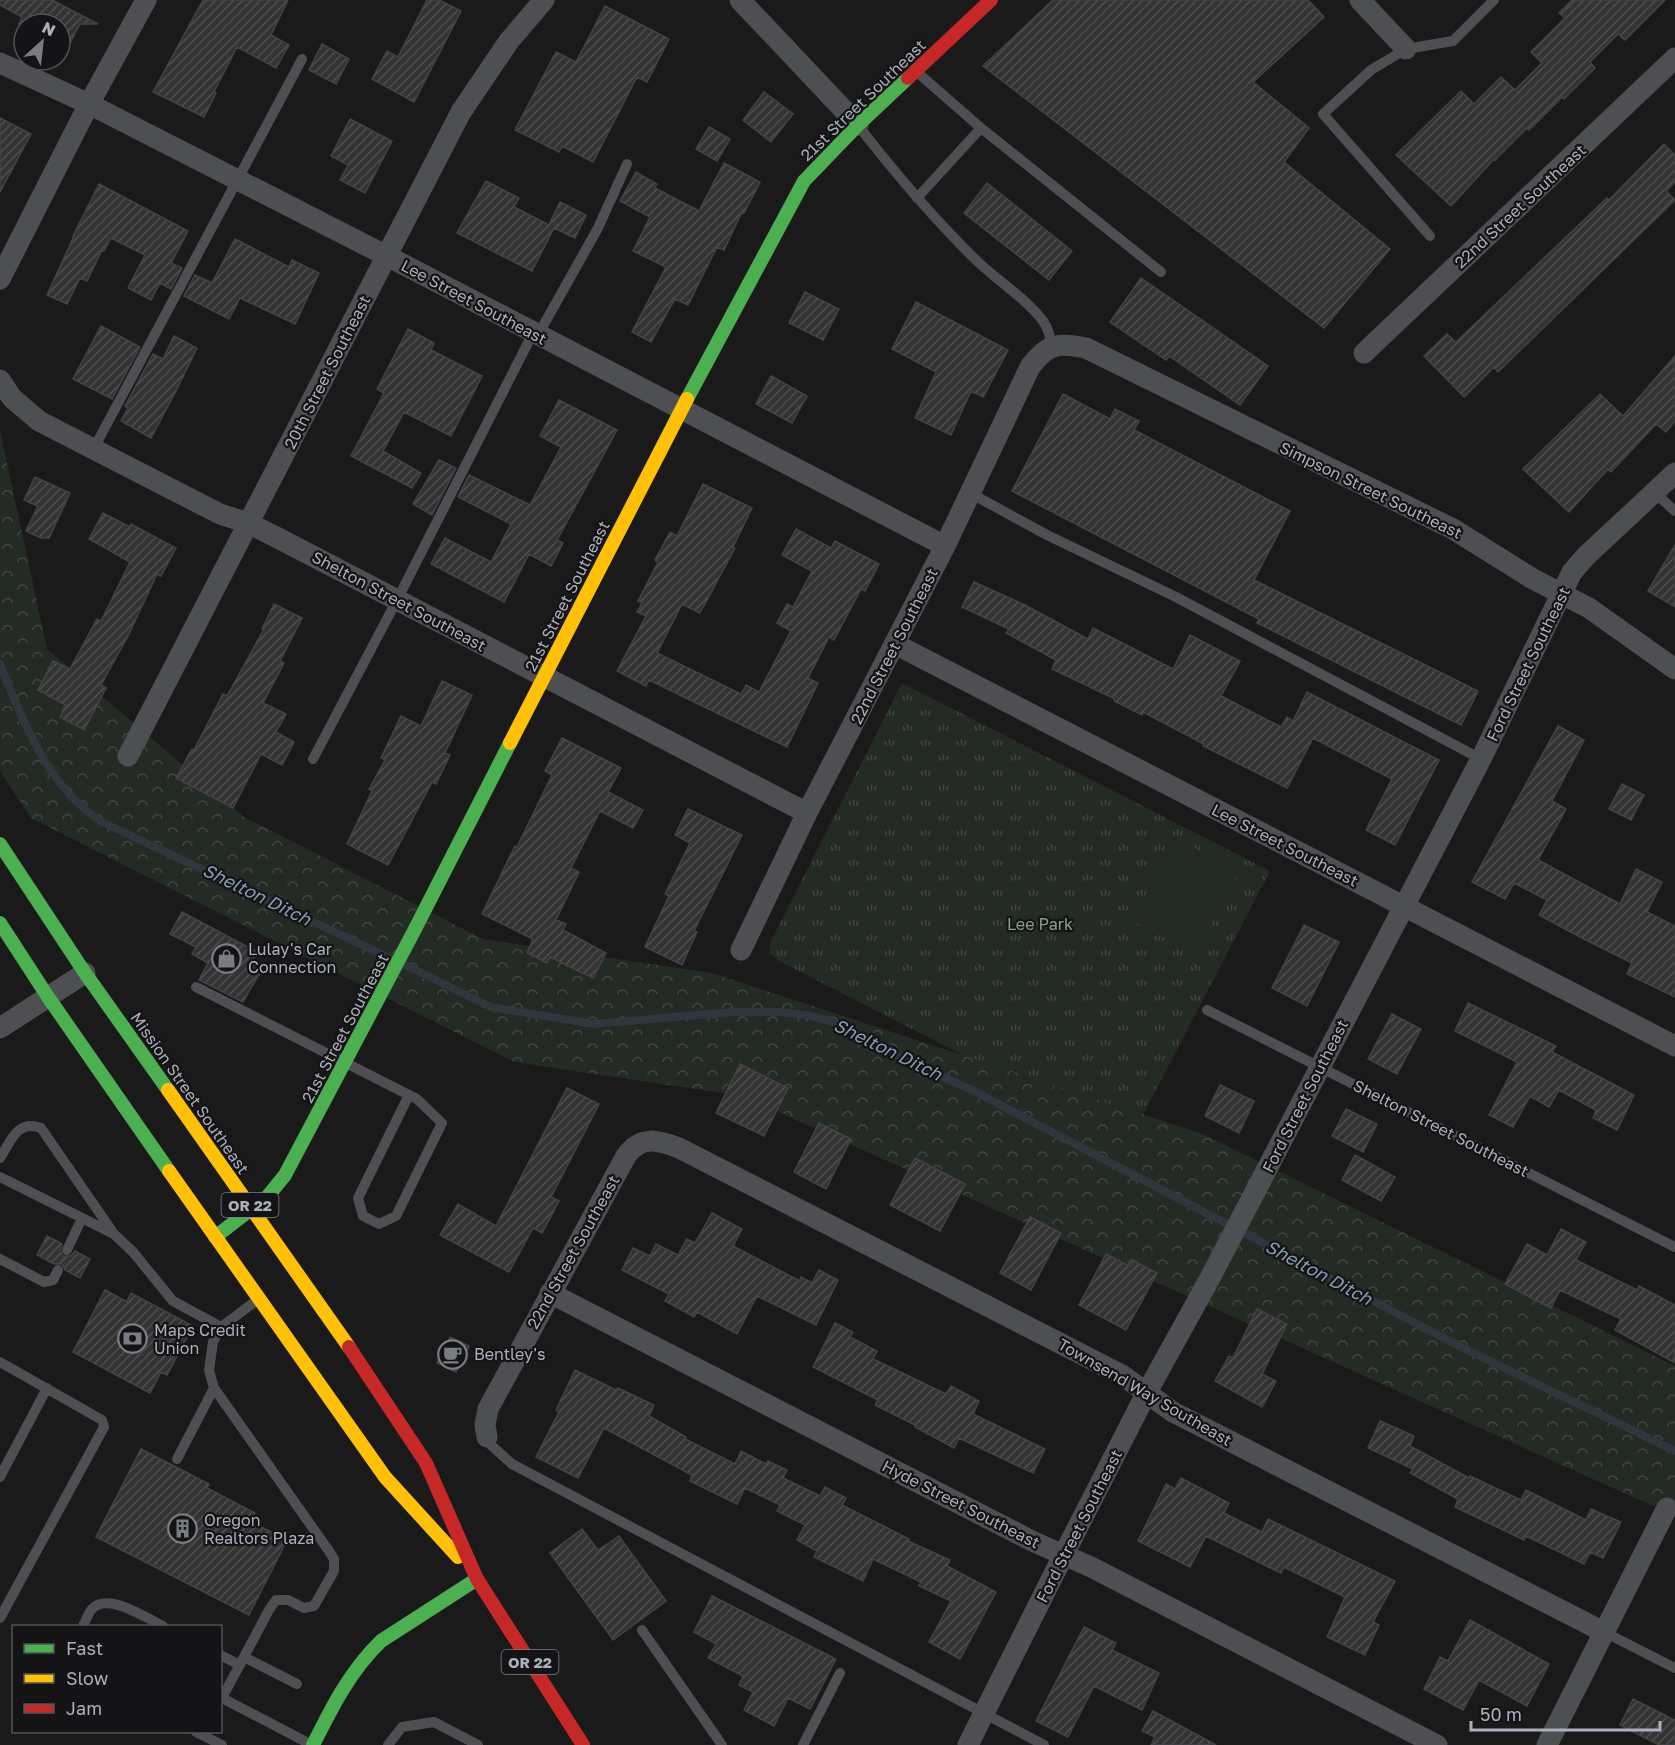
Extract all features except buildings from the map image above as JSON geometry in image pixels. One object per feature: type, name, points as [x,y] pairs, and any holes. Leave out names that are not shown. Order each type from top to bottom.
[{"type":"main road","name":"21st Street Southeast","points":[[216,1237],[268,1196],[285,1175],[414,932],[681,410],[804,181],[858,125],[991,0]]},
{"type":"main road","name":"Mission Street Southeast","points":[[0,844],[85,973],[372,1380],[426,1463],[477,1579],[583,1745]]},
{"type":"main road","name":"Mission Street Southeast","points":[[0,923],[48,997],[258,1300],[385,1476],[477,1579]]},
{"type":"main road","points":[[313,1745],[351,1673],[368,1652],[381,1641],[477,1579]]},
{"type":"street","points":[[0,279],[89,105],[146,0]]},
{"type":"street","name":"20th Street Southeast","points":[[128,756],[461,111],[509,41],[544,0]]},
{"type":"street","points":[[740,0],[858,125]]},
{"type":"street","points":[[1360,0],[1406,49]]},
{"type":"street","name":"22nd Street Southeast","points":[[1364,353],[1675,58]]},
{"type":"street","name":"Lee Street Southeast","points":[[0,63],[89,105],[387,256],[945,546]]},
{"type":"street","name":"Simpson Street Southeast","points":[[1051,347],[1068,345],[1086,348],[1453,529],[1562,595],[1589,608],[1675,669]]},
{"type":"street","name":"22nd Street Southeast","points":[[741,950],[807,813],[945,546],[1030,367],[1041,353],[1051,347]]},
{"type":"street","name":"Shelton Street Southeast","points":[[0,380],[12,398],[39,421],[93,450],[220,514],[248,523],[807,813]]},
{"type":"street","name":"Ford Street Southeast","points":[[968,1745],[1147,1392],[1210,1278],[1481,759],[1572,572],[1586,556],[1675,473]]},
{"type":"street","name":"Lee Street Southeast","points":[[895,644],[1675,1046]]},
{"type":"street","points":[[0,1028],[85,973]]},
{"type":"street","name":"22nd Street Southeast","points":[[487,1437],[485,1425],[488,1409],[626,1155],[633,1146],[644,1141]]},
{"type":"street","name":"Townsend Way Southeast","points":[[644,1141],[661,1142],[679,1148],[1112,1370],[1173,1412],[1604,1632]]},
{"type":"street","name":"Hyde Street Southeast","points":[[550,1293],[1437,1745]]},
{"type":"street","points":[[1547,1745],[1667,1508]]},
{"type":"lane","points":[[1430,236],[1323,114],[1371,70],[1406,49],[1453,40],[1494,0]]},
{"type":"lane","points":[[93,450],[302,59]]},
{"type":"lane","points":[[916,70],[981,128],[1161,272]]},
{"type":"lane","points":[[858,125],[917,198],[982,266],[1042,319],[1048,329],[1051,347]]},
{"type":"lane","points":[[917,198],[981,128]]},
{"type":"lane","points":[[313,759],[536,334],[598,228],[627,164]]},
{"type":"lane","points":[[1654,492],[1675,511]]},
{"type":"lane","points":[[970,493],[1047,535],[1176,597],[1481,759]]},
{"type":"lane","points":[[196,987],[417,1099],[442,1123],[396,1216],[379,1224],[363,1216],[358,1198],[409,1095]]},
{"type":"lane","name":"Shelton Street Southeast","points":[[1207,1010],[1675,1246]]},
{"type":"lane","points":[[0,1158],[22,1126],[32,1124],[41,1128],[114,1234],[133,1252],[174,1301],[221,1327]]},
{"type":"lane","points":[[0,1177],[114,1234]]},
{"type":"lane","points":[[67,1250],[82,1218]]},
{"type":"lane","points":[[0,1259],[44,1282],[53,1280],[58,1270]]},
{"type":"lane","points":[[222,1698],[276,1600],[288,1600],[304,1608],[314,1606],[334,1570],[334,1559],[214,1388],[209,1370],[213,1342],[221,1327],[258,1300]]},
{"type":"lane","points":[[0,1362],[102,1420],[104,1427],[0,1618]]},
{"type":"lane","points":[[0,1477],[47,1388]]},
{"type":"lane","points":[[177,1459],[214,1388]]},
{"type":"lane","points":[[487,1437],[491,1445],[512,1464],[1044,1745]]},
{"type":"lane","points":[[84,1625],[92,1608],[104,1603],[118,1604],[161,1625]]},
{"type":"lane","points":[[642,1630],[722,1745]]},
{"type":"lane","name":"Townsend Way Southeast","points":[[1604,1632],[1675,1668]]},
{"type":"lane","points":[[222,1656],[242,1661],[297,1684]]},
{"type":"lane","points":[[803,1745],[840,1673]]},
{"type":"lane","points":[[222,1700],[313,1745]]},
{"type":"lane","points":[[388,1745],[402,1727],[434,1722],[478,1745]]},
{"type":"lane","points":[[201,1733],[222,1745]]},
{"type":"green space","points":[[0,430],[47,649],[244,817],[483,939],[712,973],[1203,1134],[1675,1366],[1675,1516],[743,1096],[514,1062],[31,818],[0,771]]},
{"type":"green space","name":"Lee Park","points":[[902,683],[1270,871],[1130,1140],[779,961],[769,953],[771,941]]},
{"type":"green space","points":[[1175,838],[1239,871],[1196,954],[1132,921]]},
{"type":"waterway","name":"Shelton Ditch","points":[[0,664],[39,752],[52,772],[83,808],[102,822],[392,959]]},
{"type":"waterway","name":"Shelton Ditch","points":[[403,964],[491,1007],[594,1024],[732,1012],[780,1012],[831,1021],[903,1059],[972,1090],[1463,1348],[1675,1451]]},
{"type":"traffic: fast","points":[[687,399],[804,181],[908,78]]},
{"type":"traffic: fast","points":[[215,1237],[268,1196],[285,1175],[510,743]]},
{"type":"traffic: fast","points":[[0,844],[85,973],[168,1090]]},
{"type":"traffic: fast","points":[[0,923],[48,997],[169,1171]]},
{"type":"traffic: fast","points":[[313,1745],[351,1677],[381,1641],[477,1579]]},
{"type":"traffic: slow","points":[[510,743],[687,399]]},
{"type":"traffic: slow","points":[[168,1090],[349,1347]]},
{"type":"traffic: slow","points":[[169,1171],[385,1477],[458,1557]]},
{"type":"traffic: jam","points":[[908,78],[991,0]]},
{"type":"traffic: jam","points":[[349,1347],[426,1463],[477,1579],[583,1745]]},
{"type":"place","name":"Lulay's Car Connection","points":[[227,958]]},
{"type":"place","name":"Maps Credit Union","points":[[133,1339]]},
{"type":"place","name":"Bentley's","points":[[453,1354]]},
{"type":"place","name":"Oregon Realtors Plaza","points":[[183,1529]]}]
